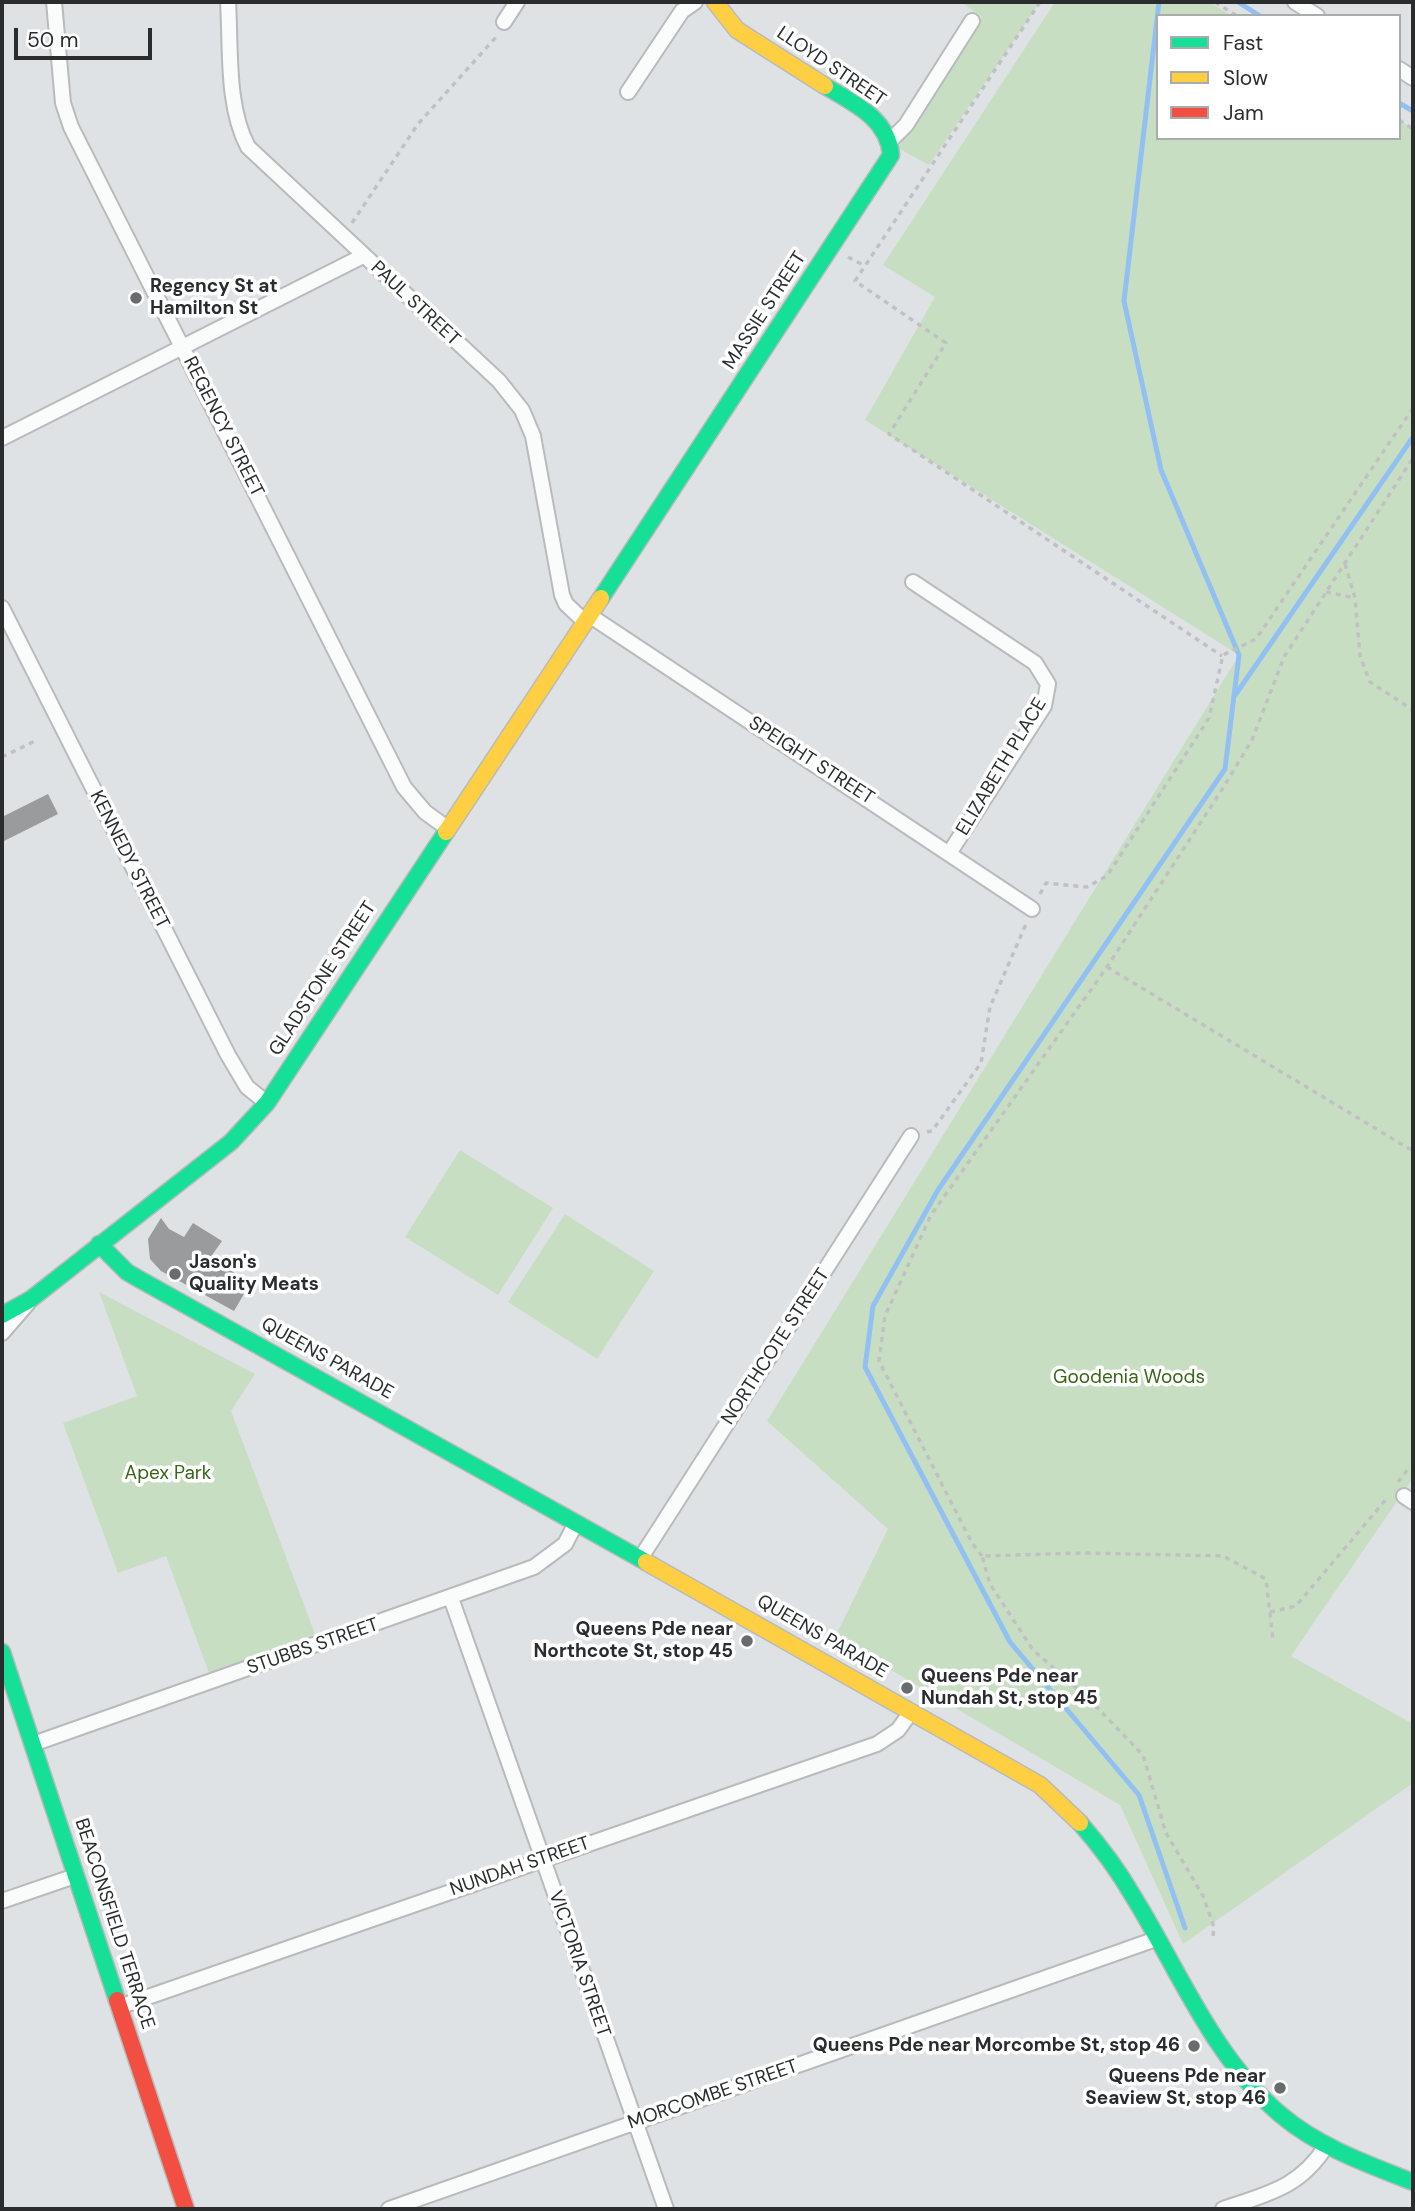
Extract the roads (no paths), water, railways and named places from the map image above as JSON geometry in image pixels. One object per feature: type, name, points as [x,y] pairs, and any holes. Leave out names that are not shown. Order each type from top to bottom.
[{"type":"street","name":"REGENCY STREET","points":[[54,2],[63,103],[71,127],[337,649],[404,787],[425,812],[447,828]]},
{"type":"street","name":"PAUL STREET","points":[[228,2],[236,113],[240,133],[248,147],[499,381],[522,410],[540,461],[562,594],[566,604],[587,619]]},
{"type":"street","points":[[504,22],[517,2]]},
{"type":"street","points":[[628,92],[682,11],[695,2]]},
{"type":"street","name":"LLOYD STREET","points":[[715,2],[737,30],[874,117],[890,141]]},
{"type":"street","points":[[1295,2],[1314,14]]},
{"type":"street","name":"MASSIE STREET","points":[[587,619],[886,166],[891,155],[890,141],[906,125],[972,21]]},
{"type":"street","points":[[2,438],[363,256]]},
{"type":"street","name":"ELIZABETH PLACE","points":[[913,582],[1035,663],[1048,684],[1044,706],[950,852]]},
{"type":"street","name":"KENNEDY STREET","points":[[2,608],[7,631],[228,1055],[247,1087],[267,1103]]},
{"type":"street","name":"GLADSTONE STREET","points":[[2,1315],[31,1299],[231,1142],[267,1103],[587,619]]},
{"type":"street","name":"SPEIGHT STREET","points":[[587,619],[950,852],[1032,909]]},
{"type":"street","name":"NORTHCOTE STREET","points":[[640,1559],[911,1136]]},
{"type":"street","name":"QUEENS PARADE","points":[[99,1244],[127,1272],[999,1760],[1066,1805],[1105,1851],[1212,2036],[1266,2102],[1326,2146],[1413,2182]]},
{"type":"street","name":"GLADSTONE STREET","points":[[2,1334],[31,1299]]},
{"type":"street","name":"STUBBS STREET","points":[[33,1744],[534,1567],[555,1553],[576,1523]]},
{"type":"street","name":"VICTORIA STREET","points":[[452,1598],[666,2209]]},
{"type":"street","name":"BEACONSFIELD TERRACE","points":[[2,1652],[186,2209]]},
{"type":"street","name":"NUNDAH STREET","points":[[119,2007],[877,1744],[898,1730],[911,1712]]},
{"type":"street","points":[[2,1901],[75,1877]]},
{"type":"street","name":"MORCOMBE STREET","points":[[389,2209],[1156,1939]]},
{"type":"street","points":[[1223,2209],[1295,2182],[1316,2162],[1326,2146]]},
{"type":"waterway","points":[[1158,14],[1159,2]]},
{"type":"waterway","points":[[1238,2],[1257,14]]},
{"type":"waterway","points":[[1156,28],[1124,301],[1161,470],[1239,655],[1225,769],[938,1190],[873,1306],[865,1367],[1010,1642],[1139,1795],[1185,1928]]},
{"type":"waterway","points":[[1401,104],[1413,111]]},
{"type":"waterway","points":[[1236,694],[1413,437]]},
{"type":"place","name":"Regency St at Hamilton St","points":[[136,298]]},
{"type":"place","name":"Jason's Quality Meats","points":[[175,1274]]},
{"type":"place","name":"Queens Pde near Northcote St, stop 45","points":[[747,1641]]},
{"type":"place","name":"Queens Pde near Nundah St, stop 45","points":[[907,1688]]},
{"type":"place","name":"Queens Pde near Morcombe St, stop 46","points":[[1194,2046]]},
{"type":"place","name":"Queens Pde near Seaview St, stop 46","points":[[1280,2088]]},
{"type":"park label","name":"Goodenia Woods","points":[[1129,1378]]},
{"type":"park label","name":"Apex Park","points":[[168,1474]]}]
